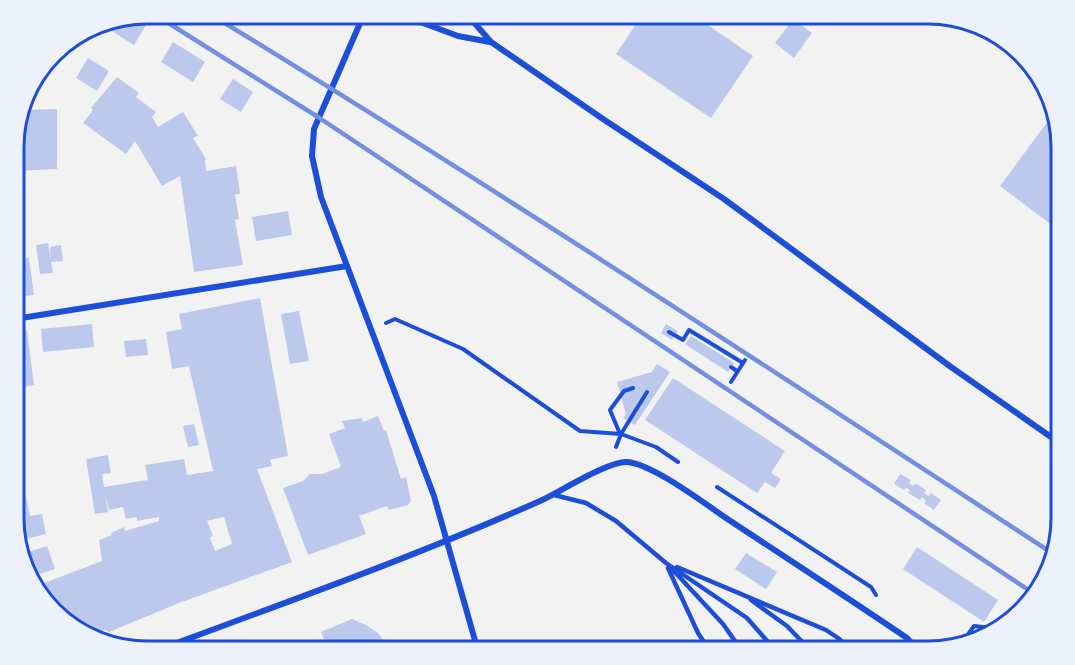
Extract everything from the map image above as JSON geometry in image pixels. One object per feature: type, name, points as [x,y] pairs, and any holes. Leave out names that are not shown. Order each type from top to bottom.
[{"type":"street","points":[[360,24],[318,117],[312,143],[312,156],[321,197],[434,496],[475,641]]},
{"type":"street","points":[[426,24],[458,36],[491,42]]},
{"type":"street","points":[[475,24],[491,42],[724,199],[951,367],[1051,437]]},
{"type":"street","points":[[24,318],[347,266]]},
{"type":"street","points":[[182,641],[448,541],[554,495],[608,467],[626,462],[643,466],[704,503],[910,641]]},
{"type":"lane","points":[[554,495],[586,503],[616,521],[666,562],[747,618],[767,641]]},
{"type":"lane","points":[[666,562],[826,630],[841,641]]},
{"type":"lane","points":[[666,562],[703,641]]},
{"type":"lane","points":[[666,562],[723,624],[735,641]]},
{"type":"lane","points":[[744,595],[787,626],[801,641]]},
{"type":"path","points":[[371,330],[395,319],[462,349],[580,431],[621,435],[656,447],[685,467]]},
{"type":"path","points":[[669,332],[683,340],[689,330],[744,362],[731,381]]},
{"type":"path","points":[[731,368],[737,371]]},
{"type":"path","points":[[621,435],[610,410],[624,391],[633,388]]},
{"type":"path","points":[[629,422],[647,392]]},
{"type":"path","points":[[969,634],[974,626],[984,627]]},
{"type":"building","points":[[636,24],[707,24],[753,56],[711,118],[616,54]]},
{"type":"building","points":[[789,24],[800,24],[812,33],[794,58],[775,43]]},
{"type":"building","points":[[131,25],[146,25],[134,45],[110,30]]},
{"type":"building","points":[[173,42],[205,62],[193,82],[161,62]]},
{"type":"building","points":[[88,58],[109,71],[97,91],[76,78]]},
{"type":"building","points":[[117,77],[139,93],[136,97],[156,112],[152,117],[158,127],[183,112],[198,136],[193,138],[206,159],[206,171],[236,166],[240,194],[235,194],[239,219],[235,220],[243,265],[194,272],[180,176],[162,186],[135,141],[126,154],[83,123],[93,110],[91,108]]},
{"type":"building","points":[[233,79],[253,92],[241,112],[220,99]]},
{"type":"building","points":[[57,109],[57,169],[24,171],[25,131],[30,110]]},
{"type":"building","points":[[1048,121],[1051,139],[1051,224],[1000,186]]},
{"type":"building","points":[[288,211],[292,235],[256,241],[252,217]]},
{"type":"building","points":[[48,243],[51,260],[50,247],[61,245],[63,261],[51,262],[53,273],[40,274],[36,245]]},
{"type":"building","points":[[29,258],[34,295],[24,296],[24,259]]},
{"type":"building","points":[[260,298],[288,456],[270,460],[272,466],[257,469],[292,562],[179,603],[109,632],[101,631],[79,620],[60,605],[44,583],[102,561],[99,540],[112,535],[111,533],[124,527],[125,531],[159,521],[159,517],[137,521],[137,517],[126,519],[123,507],[109,510],[105,494],[108,512],[95,514],[86,459],[108,455],[111,473],[102,474],[104,487],[148,480],[145,465],[184,459],[187,475],[213,471],[189,366],[172,369],[166,332],[182,329],[179,314]],"holes":[[[224,517],[232,544],[215,551],[210,538],[213,536],[207,521]]]},
{"type":"building","points":[[299,311],[309,361],[290,364],[281,314]]},
{"type":"building","points":[[92,324],[94,347],[43,352],[41,329]]},
{"type":"building","points":[[666,324],[678,331],[672,340],[661,333]]},
{"type":"building","points":[[24,330],[27,330],[34,385],[24,387]]},
{"type":"building","points":[[691,336],[734,363],[728,372],[685,344]]},
{"type":"building","points":[[146,339],[148,355],[126,357],[124,341]]},
{"type":"building","points":[[657,364],[670,372],[635,425],[623,418],[626,414],[617,382],[652,372]]},
{"type":"building","points":[[673,378],[785,451],[771,473],[781,479],[775,488],[765,482],[757,493],[645,420]]},
{"type":"building","points":[[378,416],[384,431],[386,430],[401,479],[406,477],[411,501],[408,505],[389,510],[387,506],[359,516],[366,534],[308,555],[283,488],[303,481],[310,474],[322,474],[341,467],[329,434],[345,428],[342,421],[362,418],[363,422]]},
{"type":"building","points":[[194,424],[199,445],[188,447],[183,426]]},
{"type":"building","points":[[900,474],[911,480],[909,483],[914,486],[915,483],[926,490],[924,493],[929,496],[931,493],[941,500],[934,510],[924,503],[926,501],[922,497],[920,500],[908,493],[910,490],[906,488],[904,490],[894,484]]},
{"type":"building","points":[[24,496],[26,496],[30,516],[42,514],[46,534],[26,539]]},
{"type":"building","points":[[47,546],[55,569],[38,574],[29,552]]},
{"type":"building","points":[[917,547],[998,600],[984,622],[903,569]]},
{"type":"building","points":[[746,553],[777,572],[766,589],[735,569]]},
{"type":"building","points":[[352,619],[378,633],[384,641],[325,641],[321,632]]},
{"type":"railway","points":[[170,24],[318,117],[1027,589]]},
{"type":"railway","points":[[226,24],[528,213],[1047,549]]}]
